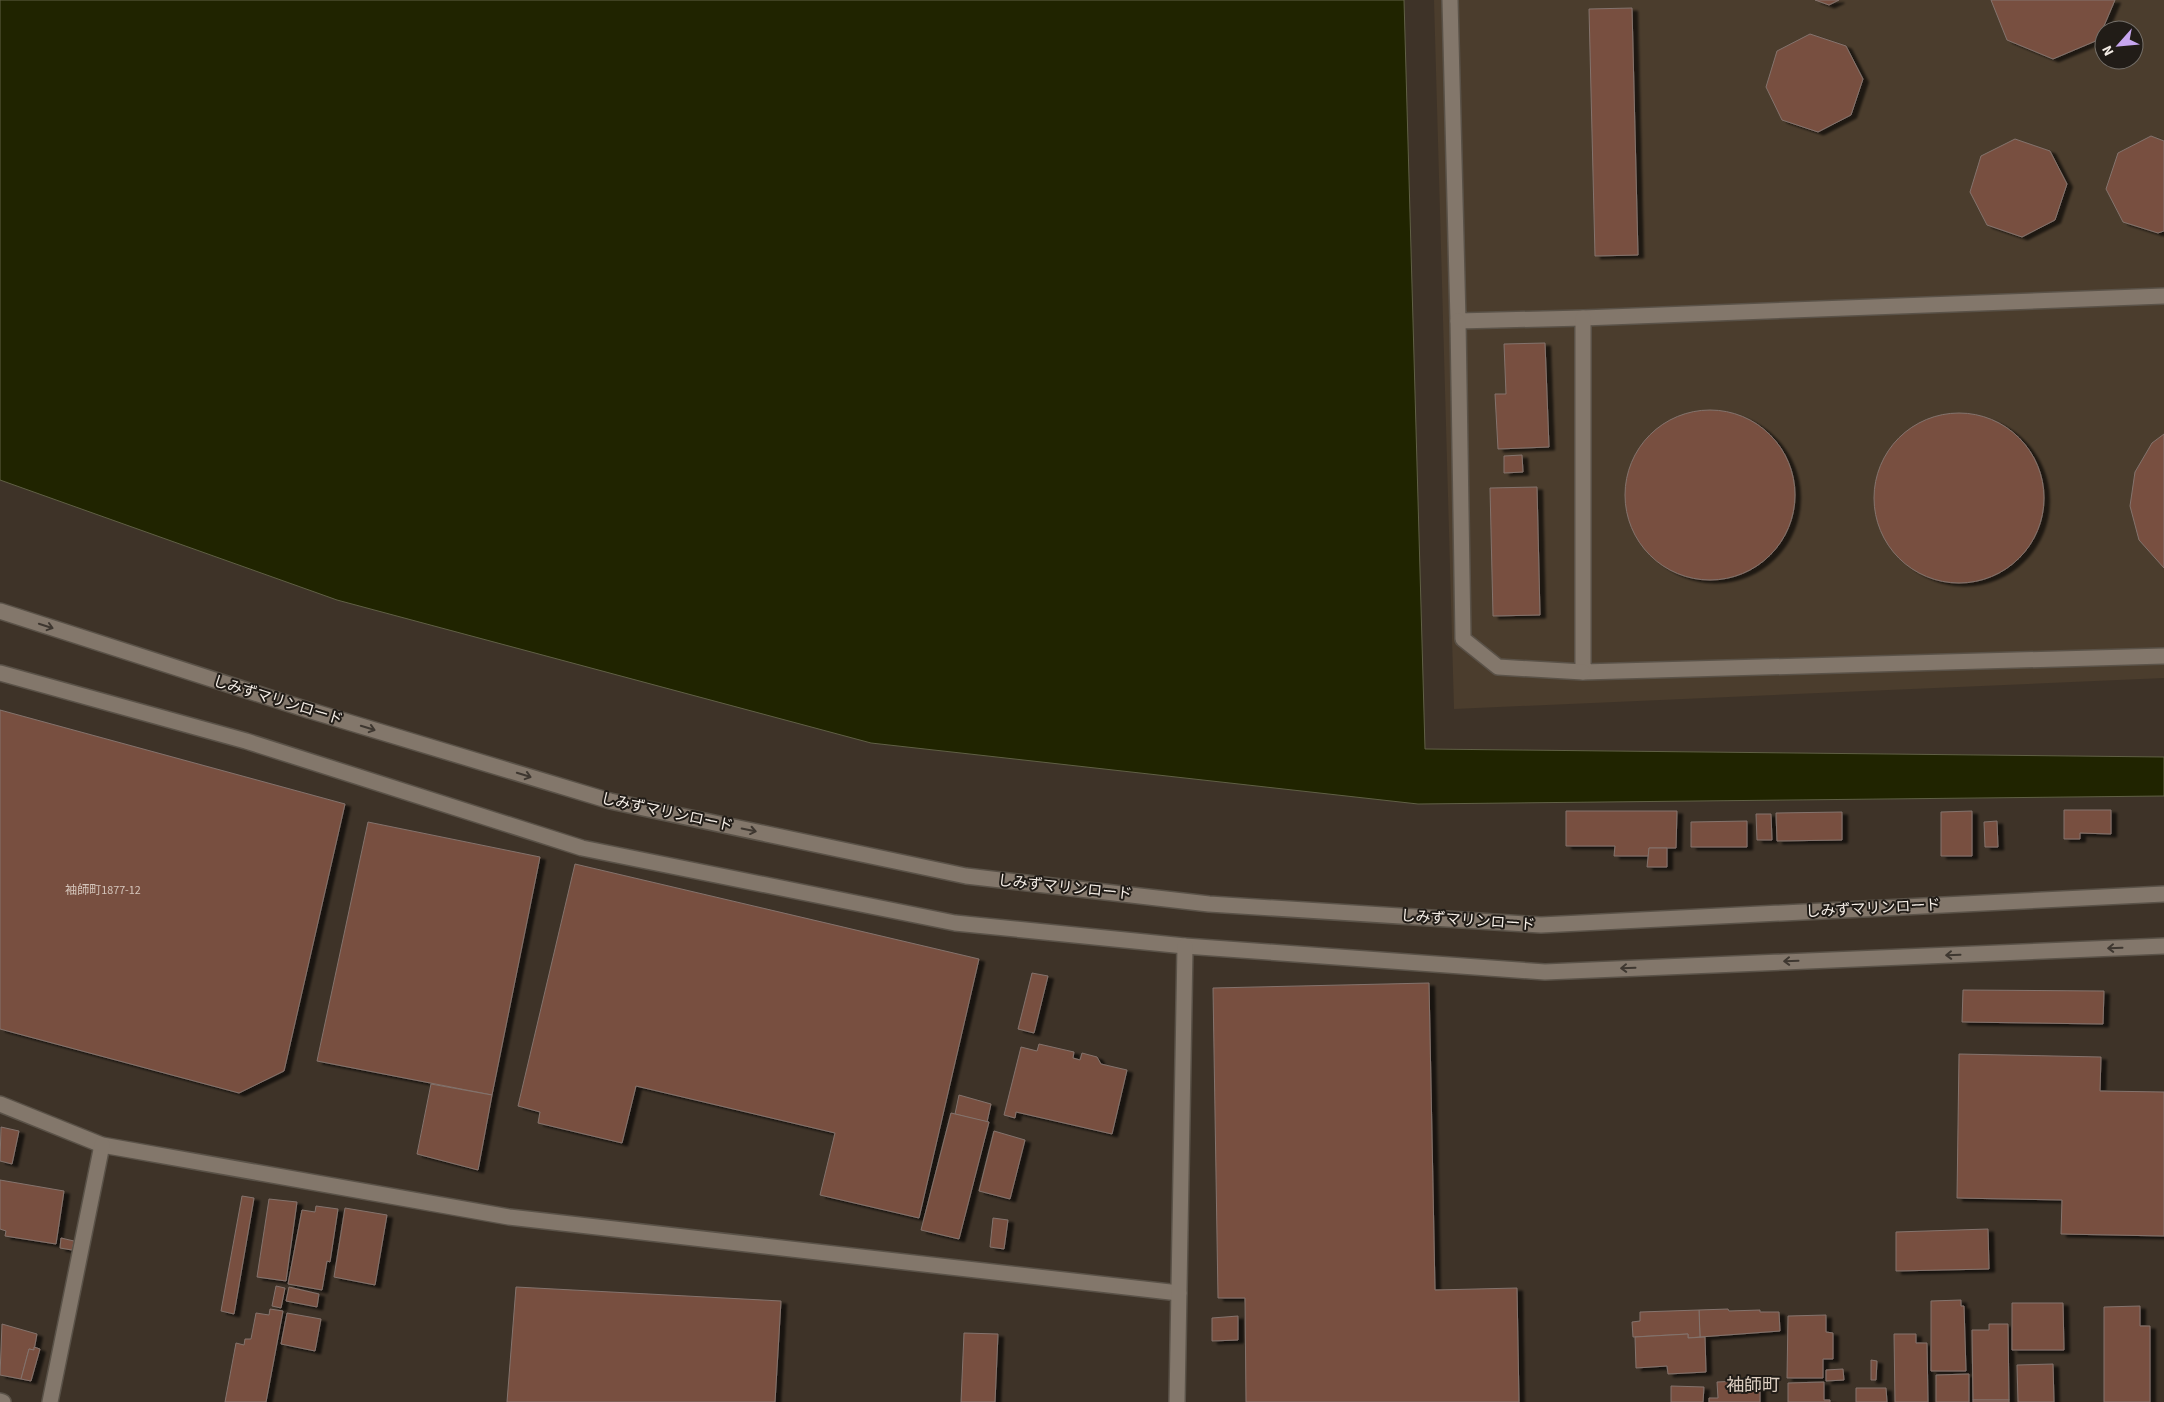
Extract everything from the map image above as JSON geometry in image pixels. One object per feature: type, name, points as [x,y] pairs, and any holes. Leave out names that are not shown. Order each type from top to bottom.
[{"type":"street","points":[[1450,0],[1463,639],[1498,667],[1583,672],[2164,656]]},
{"type":"street","points":[[1458,320],[1583,318],[2164,296]]},
{"type":"street","points":[[1583,318],[1583,672]]},
{"type":"street","name":"しみずマリンロード","points":[[0,612],[308,710],[610,801],[966,876],[1209,904],[1541,925],[2164,894]]},
{"type":"street","points":[[0,673],[246,741],[582,848],[956,923],[1185,946],[1545,972],[2164,946]]},
{"type":"street","points":[[1177,1402],[1185,946]]},
{"type":"street","points":[[0,1104],[102,1145],[509,1217],[1179,1293]]},
{"type":"street","points":[[50,1402],[102,1145]]},
{"type":"shaded area","points":[[0,0],[1404,0],[1425,749],[2164,757],[2164,796],[1418,804],[871,743],[337,600],[0,480]]},
{"type":"shaded area","points":[[1434,0],[2164,0],[2164,678],[1454,709]]},
{"type":"building","points":[[1815,0],[1839,0],[1829,5]]},
{"type":"building","points":[[1991,0],[2115,0],[2106,20],[2094,20],[2094,42],[2053,59],[2007,40]]},
{"type":"building","points":[[1632,8],[1638,255],[1595,256],[1589,9]]},
{"type":"building","points":[[1810,34],[1846,46],[1863,79],[1851,115],[1818,132],[1782,120],[1766,87],[1777,51]]},
{"type":"building","points":[[2151,136],[2164,141],[2164,231],[2158,233],[2123,222],[2106,189],[2118,153]]},
{"type":"building","points":[[2015,139],[2050,151],[2067,184],[2055,220],[2022,237],[1987,225],[1970,192],[1981,156]]},
{"type":"building","points":[[1545,343],[1549,447],[1498,449],[1495,394],[1506,394],[1504,344]]},
{"type":"building","points":[[1702,410],[1718,410],[1743,416],[1764,429],[1776,441],[1789,462],[1795,495],[1789,528],[1776,549],[1764,561],[1743,574],[1718,580],[1702,580],[1677,574],[1656,561],[1644,549],[1631,528],[1625,503],[1625,487],[1631,462],[1644,441],[1656,429],[1677,416]]},
{"type":"building","points":[[1967,413],[1992,419],[2013,432],[2025,444],[2038,465],[2043,481],[2043,515],[2038,531],[2025,552],[2013,564],[1992,577],[1976,582],[1951,583],[1926,577],[1905,564],[1893,552],[1880,531],[1875,515],[1874,490],[1880,465],[1893,444],[1905,432],[1926,419],[1942,414]]},
{"type":"building","points":[[2164,434],[2164,568],[2139,540],[2130,506],[2135,472],[2152,443]]},
{"type":"building","points":[[1522,455],[1523,472],[1504,473],[1504,456]]},
{"type":"building","points":[[1537,487],[1540,615],[1493,616],[1490,488]]},
{"type":"building","points":[[0,710],[345,804],[284,1071],[239,1093],[0,1029]]},
{"type":"building","points":[[2064,810],[2111,810],[2111,834],[2080,833],[2080,839],[2064,839]]},
{"type":"building","points":[[1566,811],[1677,811],[1676,848],[1649,848],[1649,856],[1614,856],[1615,846],[1566,846]]},
{"type":"building","points":[[1972,811],[1972,856],[1941,856],[1941,812]]},
{"type":"building","points":[[1842,812],[1842,840],[1777,841],[1776,813]]},
{"type":"building","points":[[1756,814],[1771,814],[1772,840],[1757,840]]},
{"type":"building","points":[[1747,821],[1747,847],[1691,847],[1691,822]]},
{"type":"building","points":[[1997,821],[1998,847],[1985,847],[1984,822]]},
{"type":"building","points":[[368,822],[540,857],[492,1095],[317,1061]]},
{"type":"building","points":[[1649,848],[1667,848],[1667,867],[1647,867]]},
{"type":"building","points":[[575,864],[979,959],[919,1218],[820,1195],[835,1133],[636,1086],[622,1143],[538,1123],[540,1112],[518,1106]]},
{"type":"building","points":[[1032,973],[1048,976],[1034,1033],[1018,1029]]},
{"type":"building","points":[[1429,983],[1435,1290],[1517,1288],[1519,1402],[1246,1402],[1245,1298],[1218,1298],[1213,988]]},
{"type":"building","points":[[1963,990],[2104,991],[2103,1024],[1962,1022]]},
{"type":"building","points":[[1039,1044],[1074,1052],[1073,1058],[1080,1060],[1082,1053],[1097,1057],[1101,1064],[1127,1070],[1112,1134],[1016,1112],[1015,1118],[1004,1115],[1021,1047],[1037,1051]]},
{"type":"building","points":[[1959,1054],[2101,1057],[2100,1091],[2164,1092],[2164,1236],[2061,1234],[2062,1200],[1957,1198]]},
{"type":"building","points":[[431,1084],[492,1095],[478,1170],[417,1154]]},
{"type":"building","points":[[959,1095],[991,1104],[987,1122],[955,1114]]},
{"type":"building","points":[[951,1113],[989,1122],[959,1239],[921,1230]]},
{"type":"building","points":[[1,1127],[19,1131],[12,1164],[0,1161]]},
{"type":"building","points":[[994,1131],[1025,1140],[1010,1199],[979,1191]]},
{"type":"building","points":[[0,1180],[64,1191],[56,1244],[5,1236],[6,1231],[0,1229]]},
{"type":"building","points":[[242,1196],[254,1198],[234,1314],[221,1311]]},
{"type":"building","points":[[269,1199],[297,1202],[286,1281],[257,1277]]},
{"type":"building","points":[[316,1206],[338,1209],[330,1262],[327,1261],[322,1290],[288,1284],[302,1210],[315,1212]]},
{"type":"building","points":[[345,1208],[387,1215],[375,1285],[334,1277]]},
{"type":"building","points":[[993,1218],[1008,1220],[1004,1249],[990,1247]]},
{"type":"building","points":[[1988,1229],[1989,1269],[1896,1271],[1896,1232]]},
{"type":"building","points":[[61,1238],[74,1241],[72,1250],[60,1248]]},
{"type":"building","points":[[276,1286],[285,1288],[281,1308],[272,1306]]},
{"type":"building","points":[[289,1287],[319,1294],[317,1307],[286,1301]]},
{"type":"building","points":[[516,1287],[781,1301],[775,1402],[507,1402]]},
{"type":"building","points":[[1961,1300],[1961,1306],[1964,1306],[1966,1371],[1931,1371],[1931,1301]]},
{"type":"building","points":[[2012,1303],[2063,1303],[2064,1350],[2012,1350]]},
{"type":"building","points":[[2140,1306],[2140,1326],[2150,1326],[2150,1402],[2104,1402],[2104,1307]]},
{"type":"building","points":[[270,1309],[283,1311],[266,1402],[225,1402],[236,1343],[244,1345],[245,1339],[251,1339],[256,1313],[269,1315]]},
{"type":"building","points":[[1728,1309],[1729,1311],[1760,1310],[1760,1312],[1779,1312],[1780,1331],[1700,1337],[1699,1310]]},
{"type":"building","points":[[1699,1310],[1700,1337],[1688,1338],[1688,1334],[1633,1337],[1632,1322],[1640,1321],[1640,1312]]},
{"type":"building","points":[[287,1313],[321,1319],[315,1351],[281,1344]]},
{"type":"building","points":[[1826,1315],[1826,1332],[1833,1333],[1833,1359],[1823,1359],[1823,1378],[1787,1378],[1788,1316]]},
{"type":"building","points":[[1238,1316],[1238,1340],[1212,1341],[1212,1318]]},
{"type":"building","points":[[2,1324],[37,1334],[34,1350],[29,1349],[21,1379],[0,1375]]},
{"type":"building","points":[[1989,1324],[2008,1324],[2009,1400],[1973,1400],[1972,1330],[1989,1330]]},
{"type":"building","points":[[964,1333],[998,1334],[995,1402],[961,1402]]},
{"type":"building","points":[[1688,1334],[1688,1338],[1705,1337],[1706,1372],[1668,1374],[1667,1366],[1636,1368],[1635,1337]]},
{"type":"building","points":[[1894,1334],[1916,1334],[1916,1343],[1927,1343],[1928,1402],[1895,1402]]},
{"type":"building","points":[[34,1347],[40,1349],[31,1381],[21,1379],[29,1349],[34,1350]]},
{"type":"building","points":[[1871,1360],[1877,1361],[1876,1380],[1871,1380]]},
{"type":"building","points":[[2053,1364],[2054,1402],[2018,1402],[2017,1365]]},
{"type":"building","points":[[1843,1369],[1844,1380],[1826,1381],[1826,1370]]},
{"type":"building","points":[[1969,1374],[1969,1402],[1936,1402],[1936,1375]]},
{"type":"building","points":[[1760,1380],[1760,1402],[1709,1402],[1709,1398],[1718,1398],[1717,1382]]},
{"type":"building","points":[[1824,1382],[1824,1400],[1830,1400],[1830,1402],[1788,1402],[1788,1383]]},
{"type":"building","points":[[1671,1386],[1704,1387],[1703,1402],[1671,1402]]},
{"type":"building","points":[[1856,1388],[1886,1388],[1887,1402],[1856,1402]]},
{"type":"building","points":[[1973,1400],[2009,1400],[2009,1402],[1973,1402]]},
{"type":"district","name":"袖師町","points":[[1753,1385]]}]
